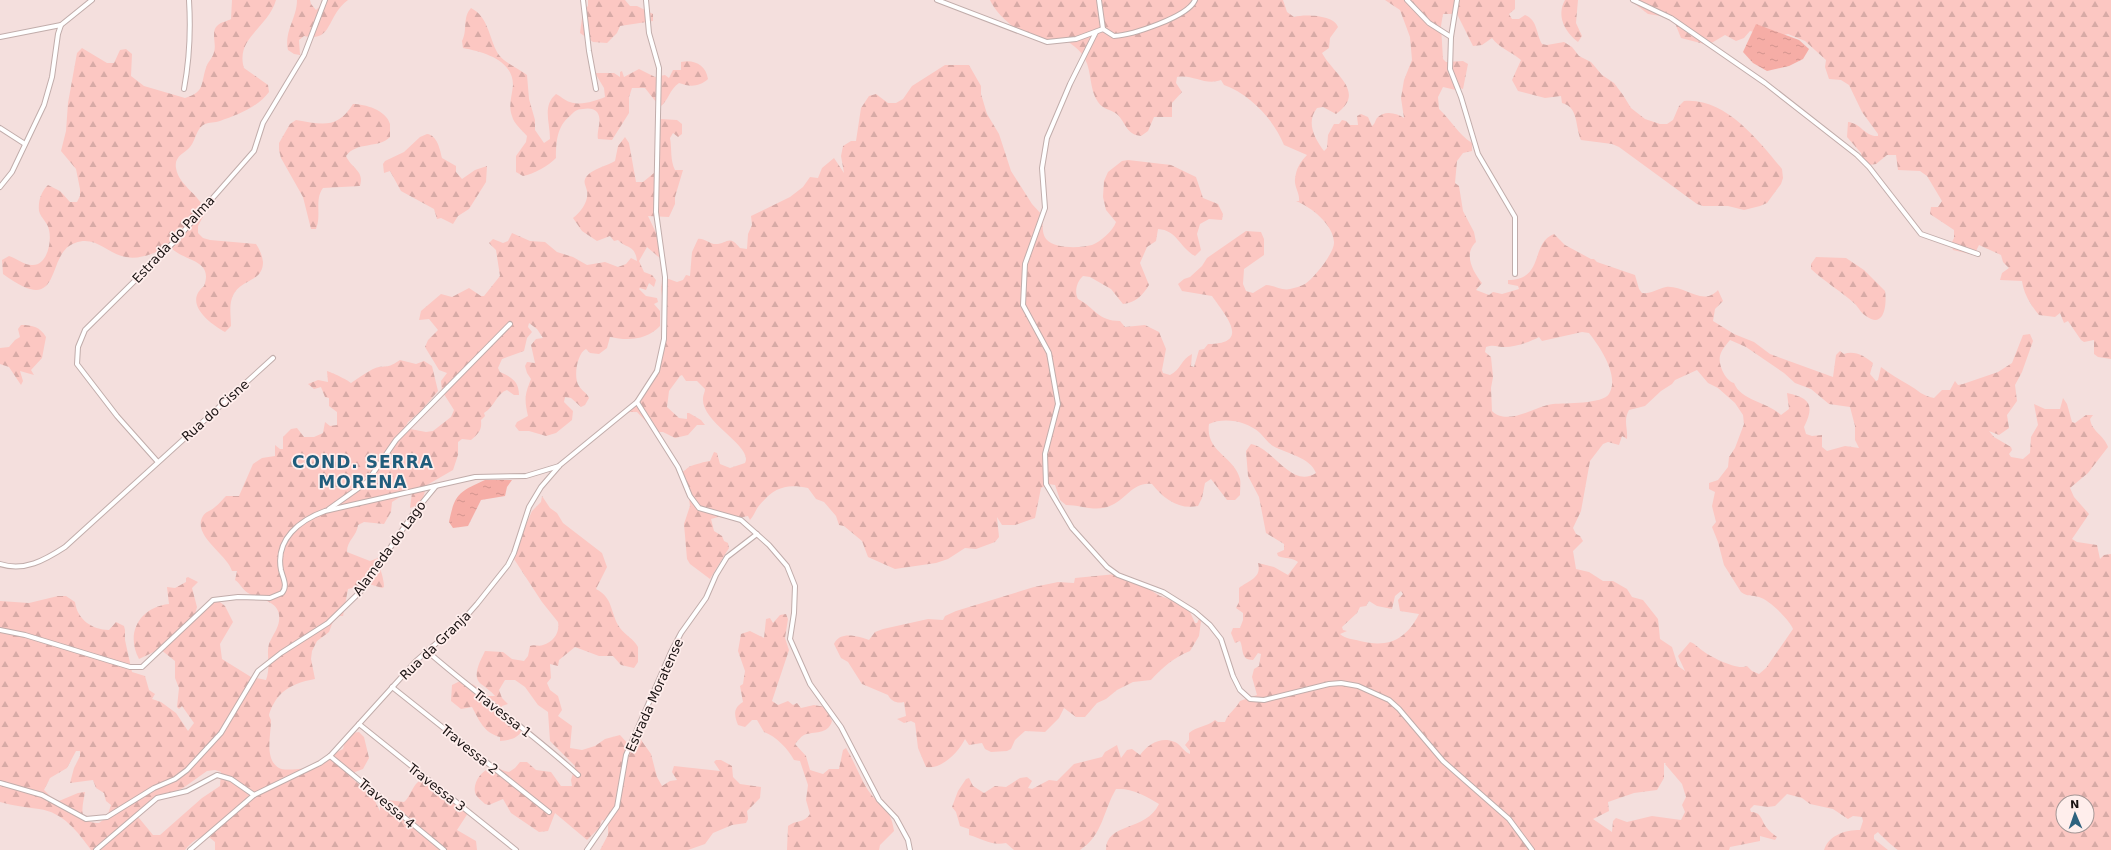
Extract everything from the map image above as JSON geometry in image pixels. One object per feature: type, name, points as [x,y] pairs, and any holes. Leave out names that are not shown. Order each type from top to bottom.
[{"type":"street","points":[[0,37],[61,25],[92,0]]},
{"type":"street","points":[[184,89],[190,60],[191,35],[189,0]]},
{"type":"street","name":"Estrada do Palma","points":[[158,461],[117,416],[78,364],[76,354],[80,339],[96,318],[175,241],[254,151],[263,123],[306,49],[325,0]]},
{"type":"street","points":[[583,0],[589,50],[596,89]]},
{"type":"street","name":"Rua da Granja","points":[[190,850],[254,795],[330,756],[392,686],[462,621],[508,565],[534,497],[560,466],[637,402],[657,371],[662,352],[666,277],[656,212],[659,68],[649,33],[646,0]]},
{"type":"street","points":[[937,0],[1047,42],[1076,39],[1103,29]]},
{"type":"street","points":[[1099,0],[1103,29],[1114,36],[1136,31],[1162,22],[1189,9],[1195,0]]},
{"type":"street","points":[[1407,0],[1429,23],[1451,37]]},
{"type":"street","points":[[1457,0],[1451,37],[1450,69],[1461,97],[1473,143],[1482,163],[1515,217],[1515,274]]},
{"type":"street","points":[[1633,0],[1671,18],[1765,83],[1857,155],[1869,167],[1920,234],[1978,254]]},
{"type":"street","points":[[0,187],[12,172],[50,90],[58,34],[61,25]]},
{"type":"street","points":[[1096,32],[1070,84],[1047,138],[1042,168],[1045,208],[1025,264],[1023,305],[1049,353],[1058,404],[1045,454],[1044,468],[1048,488],[1072,528],[1107,568],[1118,575],[1162,592],[1188,607],[1210,625],[1221,639],[1236,684],[1245,695],[1256,701],[1329,684],[1341,683],[1358,686],[1388,700],[1399,709],[1443,761],[1512,822],[1532,850]]},
{"type":"street","points":[[0,128],[25,144]]},
{"type":"street","points":[[325,511],[367,482],[396,440],[510,324]]},
{"type":"street","name":"Rua do Cisne","points":[[0,564],[25,566],[34,564],[65,547],[273,358]]},
{"type":"street","points":[[637,402],[678,467],[690,496],[699,508],[741,520],[757,534],[787,566],[795,586],[794,613],[790,639],[810,684],[841,727],[879,800],[896,818],[908,840],[910,850]]},
{"type":"street","points":[[0,630],[25,635],[130,667],[142,667],[213,600],[238,597],[270,598],[282,593],[285,584],[280,560],[286,540],[299,524],[307,518],[325,511],[436,485],[484,476],[526,476],[560,466]]},
{"type":"street","name":"Alameda do Lago","points":[[0,783],[42,796],[86,819],[107,817],[154,788],[175,780],[187,770],[221,733],[258,671],[281,653],[328,623],[361,591],[413,514],[436,485]]},
{"type":"street","name":"Estrada Moratense","points":[[587,850],[616,807],[626,756],[671,652],[681,633],[706,598],[716,575],[727,557],[757,534]]},
{"type":"street","name":"Travessa 1","points":[[427,652],[548,748],[578,775]]},
{"type":"street","name":"Travessa 2","points":[[392,686],[549,812]]},
{"type":"street","name":"Travessa 3","points":[[359,724],[516,850]]},
{"type":"street","name":"Travessa 4","points":[[330,756],[444,850]]},
{"type":"street","points":[[96,850],[157,798],[187,791],[217,775],[231,779],[254,795]]},
{"type":"green space","points":[[232,0],[276,0],[272,10],[248,41],[242,58],[244,68],[268,85],[269,92],[259,102],[247,110],[220,121],[207,123],[202,126],[192,144],[176,161],[176,168],[181,181],[200,201],[205,213],[198,226],[198,233],[203,238],[210,240],[256,244],[260,250],[263,262],[260,273],[243,284],[235,292],[231,300],[231,326],[225,332],[206,318],[201,312],[197,306],[196,299],[198,292],[204,286],[206,277],[205,271],[196,262],[176,252],[170,247],[148,255],[132,258],[119,255],[89,241],[75,243],[66,249],[59,259],[51,280],[45,287],[36,290],[23,286],[3,274],[2,260],[9,256],[26,264],[32,265],[41,262],[45,258],[49,247],[50,235],[48,227],[40,214],[39,207],[42,194],[48,185],[60,191],[70,202],[77,202],[80,196],[76,169],[61,151],[66,131],[68,103],[77,53],[82,48],[107,63],[114,63],[120,50],[126,49],[132,54],[131,76],[144,86],[185,98],[192,96],[201,86],[207,65],[214,52],[214,31],[219,24],[231,19]]},
{"type":"green space","points":[[297,0],[310,0],[311,4],[316,10],[327,0],[348,0],[341,6],[325,32],[320,36],[304,36],[299,40],[300,55],[294,54],[288,50],[287,43]]},
{"type":"green space","points":[[588,0],[625,0],[630,6],[637,6],[653,14],[653,21],[620,26],[617,33],[607,43],[593,42],[580,33],[583,11],[588,6]]},
{"type":"green space","points":[[990,0],[1283,0],[1287,12],[1294,17],[1319,16],[1331,20],[1338,27],[1330,38],[1329,48],[1322,53],[1345,84],[1349,98],[1345,106],[1336,114],[1323,107],[1317,108],[1314,113],[1312,124],[1314,135],[1324,151],[1327,148],[1328,135],[1334,124],[1339,124],[1342,120],[1346,121],[1350,125],[1358,125],[1357,116],[1361,114],[1368,117],[1372,126],[1380,115],[1387,113],[1404,118],[1401,98],[1404,80],[1412,60],[1410,37],[1400,10],[1385,0],[1455,0],[1455,3],[1457,0],[1515,0],[1515,9],[1509,14],[1512,19],[1519,19],[1525,15],[1529,17],[1535,24],[1542,44],[1547,45],[1564,42],[1572,47],[1579,56],[1591,62],[1602,75],[1614,83],[1631,108],[1645,119],[1660,124],[1667,124],[1673,120],[1679,106],[1684,101],[1699,102],[1713,106],[1727,113],[1752,134],[1782,169],[1783,178],[1781,184],[1767,203],[1760,206],[1744,210],[1728,206],[1703,206],[1697,204],[1619,147],[1612,144],[1581,140],[1574,113],[1567,105],[1562,103],[1561,96],[1545,98],[1518,91],[1512,80],[1521,60],[1498,45],[1492,38],[1482,45],[1473,46],[1457,14],[1443,14],[1441,26],[1443,59],[1446,62],[1463,61],[1468,64],[1463,89],[1460,88],[1460,91],[1443,87],[1438,97],[1439,109],[1472,143],[1472,151],[1463,153],[1457,161],[1455,183],[1459,186],[1463,211],[1474,232],[1476,242],[1470,252],[1470,257],[1475,274],[1482,283],[1476,290],[1489,295],[1493,292],[1502,294],[1519,289],[1518,286],[1508,284],[1508,280],[1520,278],[1527,274],[1532,268],[1542,245],[1554,234],[1565,245],[1591,259],[1635,275],[1639,289],[1642,293],[1651,292],[1666,287],[1673,287],[1700,296],[1706,296],[1712,295],[1718,290],[1723,301],[1715,309],[1713,321],[1734,334],[1754,342],[1770,354],[1833,377],[1836,355],[1840,351],[1844,354],[1855,353],[1863,356],[1873,363],[1870,374],[1876,381],[1878,380],[1881,367],[1923,394],[1934,398],[1942,390],[1950,390],[1955,381],[1958,385],[1963,384],[1998,372],[2012,363],[2023,335],[2030,334],[2033,341],[2022,372],[2015,385],[2017,401],[2007,415],[2009,428],[1999,435],[1989,431],[1994,437],[2011,447],[2012,450],[2009,454],[2011,457],[2023,459],[2030,453],[2031,437],[2038,425],[2034,404],[2045,409],[2060,409],[2063,398],[2067,404],[2072,422],[2075,423],[2086,415],[2093,415],[2090,419],[2091,423],[2104,439],[2108,447],[2088,473],[2070,488],[2074,497],[2089,514],[2072,539],[2077,542],[2097,545],[2100,559],[2104,555],[2111,554],[2111,850],[1898,850],[1878,832],[1874,835],[1874,839],[1888,850],[1824,850],[1826,845],[1838,834],[1860,830],[1863,821],[1862,817],[1853,816],[1848,819],[1833,809],[1810,804],[1802,798],[1787,794],[1775,806],[1768,807],[1754,805],[1750,809],[1751,812],[1755,812],[1759,815],[1768,829],[1777,837],[1775,840],[1760,836],[1760,841],[1730,847],[1729,850],[1106,850],[1108,841],[1112,835],[1145,819],[1153,813],[1159,804],[1139,793],[1122,789],[1116,789],[1094,837],[1080,850],[1014,850],[1006,843],[991,843],[969,835],[969,829],[960,826],[956,812],[952,807],[958,791],[966,779],[969,778],[973,786],[984,793],[995,786],[1006,787],[1020,778],[1027,777],[1032,781],[1028,788],[1032,789],[1049,780],[1057,781],[1074,764],[1102,757],[1105,752],[1117,745],[1121,758],[1127,750],[1132,749],[1140,755],[1151,744],[1165,740],[1175,742],[1190,754],[1190,751],[1185,745],[1189,740],[1189,733],[1215,720],[1218,722],[1225,722],[1240,701],[1257,695],[1252,677],[1254,669],[1259,666],[1261,654],[1258,653],[1253,660],[1246,658],[1243,654],[1240,641],[1235,643],[1231,633],[1233,628],[1240,628],[1243,620],[1243,613],[1236,608],[1239,602],[1239,588],[1254,578],[1258,572],[1258,563],[1274,567],[1288,575],[1298,562],[1293,559],[1278,556],[1277,553],[1284,550],[1284,544],[1266,533],[1259,497],[1248,476],[1246,451],[1251,444],[1259,447],[1291,472],[1299,476],[1307,477],[1316,473],[1309,463],[1298,456],[1273,446],[1260,433],[1249,426],[1235,421],[1215,422],[1209,424],[1211,441],[1215,448],[1237,471],[1240,479],[1240,495],[1235,500],[1227,500],[1211,479],[1205,483],[1202,498],[1198,506],[1191,507],[1178,505],[1167,499],[1152,484],[1146,484],[1135,487],[1112,505],[1095,509],[1066,505],[1060,500],[1055,485],[1048,484],[1041,488],[1035,518],[1015,525],[1002,525],[997,517],[999,537],[995,542],[976,549],[965,548],[948,559],[936,563],[895,569],[868,557],[862,541],[844,526],[839,525],[836,516],[824,502],[816,499],[808,488],[793,486],[780,488],[769,495],[758,507],[750,520],[748,516],[734,519],[718,517],[711,519],[714,531],[722,536],[724,541],[728,543],[729,548],[710,579],[690,564],[687,559],[684,524],[690,506],[688,491],[679,473],[691,466],[710,461],[714,452],[717,453],[720,464],[730,468],[745,463],[746,456],[742,449],[710,416],[705,407],[703,398],[705,389],[697,381],[686,381],[682,375],[669,391],[667,407],[679,418],[687,419],[687,413],[689,413],[701,420],[705,425],[697,425],[688,435],[675,438],[663,432],[656,432],[637,412],[630,412],[617,419],[639,397],[658,363],[666,324],[661,289],[662,281],[666,278],[677,282],[683,280],[686,275],[690,276],[692,252],[698,239],[714,244],[730,240],[740,248],[747,249],[748,234],[752,225],[751,216],[790,197],[803,187],[810,177],[818,178],[822,168],[834,158],[844,173],[841,156],[843,146],[851,141],[856,141],[861,108],[869,96],[876,94],[888,103],[896,103],[903,99],[912,86],[945,65],[969,65],[981,86],[981,94],[987,114],[999,134],[1011,171],[1032,204],[1043,216],[1044,235],[1045,238],[1051,243],[1068,247],[1087,246],[1092,245],[1106,236],[1116,222],[1106,210],[1103,197],[1104,181],[1108,172],[1122,161],[1128,160],[1171,165],[1196,177],[1203,198],[1218,204],[1223,214],[1222,220],[1209,219],[1200,224],[1197,234],[1201,250],[1195,256],[1170,233],[1158,229],[1156,241],[1147,247],[1140,263],[1149,285],[1135,300],[1123,304],[1111,289],[1090,277],[1083,276],[1076,290],[1078,299],[1107,319],[1120,321],[1125,327],[1145,325],[1159,332],[1166,349],[1162,370],[1163,373],[1170,375],[1174,373],[1185,359],[1192,354],[1191,366],[1194,367],[1199,350],[1204,349],[1208,344],[1221,343],[1229,339],[1232,334],[1228,320],[1212,296],[1182,291],[1178,284],[1184,279],[1190,277],[1202,266],[1207,258],[1246,231],[1261,232],[1264,239],[1264,255],[1244,269],[1243,284],[1246,291],[1253,293],[1266,285],[1284,289],[1294,288],[1305,284],[1318,271],[1328,258],[1334,242],[1330,229],[1320,217],[1308,207],[1296,201],[1299,201],[1299,198],[1295,182],[1296,172],[1300,163],[1307,155],[1284,145],[1274,126],[1252,101],[1234,89],[1224,85],[1221,80],[1210,82],[1188,77],[1177,77],[1176,83],[1182,92],[1172,103],[1172,117],[1154,117],[1148,131],[1141,136],[1136,135],[1127,128],[1118,115],[1102,107],[1098,102],[1093,92],[1089,69],[1081,52],[1063,38],[1054,41],[1043,41],[1032,38],[1011,25],[1002,17]],"holes":[[[1582,332],[1589,333],[1607,362],[1612,379],[1612,387],[1609,394],[1599,400],[1546,405],[1514,416],[1506,417],[1492,411],[1491,388],[1493,377],[1491,357],[1485,352],[1486,347],[1513,346],[1539,337],[1542,341]],[[1730,340],[1746,347],[1784,373],[1795,383],[1811,389],[1829,404],[1850,407],[1855,426],[1855,440],[1859,448],[1845,446],[1827,451],[1822,447],[1822,435],[1812,436],[1806,434],[1804,427],[1810,408],[1801,397],[1787,393],[1789,409],[1781,415],[1769,407],[1742,394],[1734,383],[1725,376],[1721,368],[1720,356]],[[1697,370],[1708,383],[1718,388],[1735,403],[1743,415],[1744,424],[1735,448],[1729,457],[1728,467],[1718,480],[1709,483],[1709,489],[1715,492],[1712,506],[1716,522],[1712,527],[1718,542],[1724,565],[1743,594],[1759,597],[1768,602],[1783,615],[1793,629],[1766,668],[1759,674],[1752,671],[1747,666],[1737,667],[1718,660],[1690,642],[1678,656],[1685,671],[1678,666],[1672,647],[1660,639],[1658,619],[1643,600],[1632,597],[1627,589],[1613,581],[1603,581],[1589,572],[1576,569],[1573,551],[1583,541],[1580,536],[1576,534],[1573,528],[1581,511],[1590,461],[1603,444],[1608,442],[1619,445],[1622,436],[1627,439],[1626,421],[1629,410],[1645,406],[1675,380]],[[1401,591],[1403,594],[1398,600],[1400,611],[1419,614],[1414,623],[1402,636],[1388,642],[1370,643],[1350,639],[1340,634],[1347,631],[1343,630],[1342,627],[1357,613],[1360,607],[1366,606],[1369,601],[1377,606],[1392,609],[1395,596]],[[1664,763],[1666,763],[1665,764],[1682,784],[1686,797],[1682,805],[1685,812],[1681,820],[1652,816],[1627,822],[1616,818],[1613,821],[1612,832],[1593,819],[1609,811],[1608,802],[1634,793],[1657,790],[1664,778]]]},
{"type":"green space","points":[[1565,0],[1578,0],[1576,23],[1582,36],[1578,42],[1569,33],[1563,23],[1561,12]]},
{"type":"green space","points":[[1630,0],[2111,0],[2111,359],[2098,357],[2094,354],[2094,340],[2084,342],[2081,340],[2068,321],[2064,323],[2060,313],[2055,317],[2039,315],[2028,300],[2022,281],[2000,280],[2002,273],[2009,268],[2003,262],[2001,255],[1979,245],[1974,255],[1953,250],[1951,244],[1954,238],[1954,230],[1930,214],[1931,207],[1938,207],[1942,201],[1927,176],[1920,171],[1898,170],[1896,155],[1887,155],[1876,164],[1869,165],[1862,160],[1861,153],[1847,137],[1848,122],[1874,136],[1878,136],[1878,134],[1862,112],[1849,85],[1841,80],[1829,79],[1825,67],[1826,60],[1805,41],[1788,34],[1774,37],[1750,31],[1744,38],[1736,41],[1725,35],[1708,45],[1681,38],[1675,23],[1667,17],[1648,14]]},
{"type":"green space","points":[[471,8],[481,16],[487,26],[498,54],[505,61],[527,75],[529,99],[535,120],[535,130],[544,143],[550,139],[548,109],[549,104],[556,94],[574,103],[583,103],[605,97],[604,88],[595,73],[614,73],[620,77],[620,72],[622,71],[624,77],[639,69],[655,77],[665,75],[669,78],[673,70],[681,70],[681,62],[690,61],[699,64],[705,70],[708,79],[701,84],[694,86],[679,83],[660,107],[645,88],[632,88],[629,97],[629,113],[612,140],[598,139],[599,115],[596,111],[588,108],[577,110],[566,120],[560,129],[556,146],[556,158],[541,169],[523,176],[516,172],[516,156],[526,142],[527,136],[514,122],[511,112],[510,105],[513,85],[512,76],[503,63],[496,59],[480,52],[463,48],[462,41],[465,33],[466,20],[468,12]]},
{"type":"green space","points":[[353,104],[369,107],[384,115],[390,124],[390,137],[380,143],[356,148],[346,156],[361,177],[360,186],[323,188],[320,193],[318,203],[318,224],[316,229],[311,229],[303,197],[281,158],[279,143],[290,124],[296,120],[321,124],[335,122],[347,112]]},
{"type":"green space","points":[[661,119],[677,120],[682,124],[682,134],[678,137],[673,133],[670,138],[673,166],[675,170],[683,170],[675,197],[675,204],[669,217],[648,216],[658,237],[661,259],[647,247],[639,261],[644,272],[652,275],[656,280],[654,287],[649,283],[646,290],[639,289],[646,296],[657,298],[658,302],[654,304],[660,311],[660,326],[655,331],[643,337],[624,339],[610,337],[607,348],[599,354],[590,353],[586,349],[583,351],[578,360],[576,377],[579,386],[589,398],[585,405],[581,407],[571,398],[565,397],[564,402],[573,411],[572,420],[556,433],[546,436],[529,431],[519,431],[515,426],[517,422],[528,416],[526,397],[531,379],[525,366],[527,362],[535,363],[531,345],[536,339],[543,338],[537,329],[529,323],[528,327],[532,332],[527,338],[524,351],[502,359],[498,368],[500,372],[514,380],[518,386],[519,395],[514,395],[507,390],[501,394],[491,407],[484,413],[485,416],[481,420],[481,426],[478,433],[471,440],[462,439],[458,442],[458,455],[453,470],[427,485],[421,504],[410,508],[412,493],[408,492],[392,502],[391,512],[384,524],[364,522],[358,525],[356,532],[347,548],[347,552],[370,561],[378,558],[384,587],[382,588],[369,584],[348,589],[343,616],[335,616],[329,632],[317,641],[312,651],[311,659],[315,679],[296,684],[286,689],[277,698],[270,710],[270,753],[274,764],[279,768],[292,769],[319,767],[333,754],[343,749],[345,741],[352,733],[359,732],[364,737],[369,758],[363,769],[355,772],[353,779],[373,797],[380,811],[380,802],[388,800],[404,802],[418,782],[424,780],[431,781],[445,790],[468,813],[457,830],[476,841],[477,850],[215,850],[215,842],[209,837],[195,840],[185,850],[91,850],[81,836],[69,824],[55,814],[39,809],[0,802],[0,601],[29,603],[58,596],[66,596],[75,602],[79,614],[91,626],[109,630],[116,622],[124,626],[125,640],[132,672],[145,676],[149,690],[155,694],[152,699],[161,702],[176,713],[188,731],[194,723],[182,706],[179,709],[177,707],[179,688],[175,678],[175,661],[160,649],[139,659],[135,649],[134,640],[138,623],[143,616],[150,610],[169,604],[167,587],[175,588],[186,582],[186,578],[188,577],[198,582],[192,588],[197,607],[195,614],[216,599],[225,606],[233,622],[220,644],[222,659],[251,677],[266,680],[269,644],[279,621],[279,614],[274,605],[248,593],[235,580],[237,571],[232,571],[224,558],[206,538],[202,530],[201,523],[204,514],[216,506],[226,496],[239,496],[253,464],[262,458],[275,456],[275,445],[280,449],[283,449],[283,437],[291,429],[297,428],[304,437],[314,437],[323,433],[325,422],[330,426],[337,425],[337,412],[329,406],[329,398],[325,397],[321,387],[314,389],[308,384],[318,380],[328,382],[327,371],[351,383],[373,369],[390,366],[400,360],[416,364],[424,361],[432,366],[438,391],[420,412],[408,422],[405,428],[426,432],[433,431],[451,417],[454,410],[442,391],[441,381],[447,373],[439,370],[425,347],[428,340],[438,330],[429,319],[419,320],[421,311],[441,294],[452,297],[469,288],[481,296],[484,296],[500,276],[496,250],[489,243],[493,239],[503,243],[508,241],[512,233],[530,241],[545,242],[557,252],[573,257],[587,265],[605,262],[618,267],[626,264],[631,258],[637,261],[632,249],[618,240],[614,241],[610,236],[597,241],[582,231],[573,218],[579,213],[587,199],[586,178],[592,171],[615,161],[618,146],[625,137],[629,143],[636,182],[643,182],[654,173],[655,151]],"holes":[[[76,751],[80,751],[80,756],[74,768],[70,783],[93,780],[96,788],[104,793],[106,801],[111,805],[107,817],[99,823],[92,822],[84,817],[82,808],[85,792],[78,793],[59,801],[52,798],[44,790],[50,778],[67,768]],[[215,770],[221,772],[220,786],[202,798],[160,835],[153,835],[139,818],[136,817],[157,799],[183,788],[207,771]]]},
{"type":"green space","points":[[427,134],[436,140],[442,158],[456,166],[456,172],[462,179],[475,170],[487,166],[486,182],[469,209],[458,216],[453,224],[441,218],[437,219],[434,209],[401,191],[390,171],[384,173],[383,164],[385,161],[404,152],[420,137]]},
{"type":"green space","points":[[1816,257],[1846,258],[1864,270],[1885,291],[1886,302],[1881,317],[1877,320],[1866,316],[1855,304],[1811,269],[1811,264]]},
{"type":"green space","points":[[21,325],[36,327],[46,337],[42,358],[31,370],[34,375],[20,371],[23,381],[21,385],[9,367],[0,364],[0,348],[9,347],[20,337],[18,329]]},
{"type":"green space","points":[[542,496],[550,508],[557,513],[563,523],[602,553],[607,567],[596,589],[606,597],[620,628],[638,647],[638,662],[634,668],[621,665],[613,656],[599,656],[575,647],[559,660],[558,666],[550,664],[551,678],[547,683],[550,690],[558,696],[562,710],[558,716],[572,726],[570,748],[582,750],[595,746],[605,739],[620,735],[630,746],[639,737],[651,754],[657,777],[662,786],[670,781],[677,780],[672,772],[674,766],[720,771],[714,762],[716,760],[721,760],[732,766],[733,777],[740,784],[761,787],[760,798],[747,811],[748,819],[746,823],[732,825],[713,833],[705,844],[688,850],[600,850],[608,835],[608,822],[602,820],[599,828],[587,840],[555,813],[548,831],[539,832],[511,813],[503,799],[489,805],[485,804],[476,795],[475,787],[478,778],[487,769],[493,768],[509,772],[520,762],[527,762],[536,770],[551,772],[561,786],[572,786],[571,780],[575,766],[550,741],[548,712],[538,705],[525,687],[515,680],[505,680],[499,690],[502,698],[508,704],[502,706],[502,708],[522,730],[516,737],[507,740],[500,741],[500,737],[494,735],[486,729],[472,707],[461,709],[451,701],[452,685],[462,680],[474,685],[487,696],[495,696],[478,681],[477,677],[479,663],[485,651],[503,652],[512,659],[524,661],[528,656],[530,646],[541,646],[547,644],[557,633],[558,622],[542,602],[512,556],[532,511],[541,502]]},
{"type":"green space","points":[[1116,574],[1139,583],[1160,596],[1181,603],[1190,612],[1195,623],[1197,623],[1199,619],[1201,621],[1199,636],[1190,651],[1169,663],[1151,680],[1133,682],[1117,690],[1106,699],[1097,703],[1085,717],[1076,717],[1064,708],[1059,718],[1045,732],[1025,731],[1015,740],[1011,749],[1007,751],[991,752],[985,749],[982,743],[969,745],[965,739],[949,759],[938,766],[926,767],[918,748],[915,723],[911,721],[904,723],[897,719],[906,716],[904,702],[894,702],[888,695],[862,684],[848,662],[841,658],[834,644],[841,637],[845,636],[856,636],[869,640],[875,632],[883,629],[928,619],[943,620],[945,616],[956,611],[1034,587],[1058,582],[1074,583],[1075,578]]},
{"type":"green space","points":[[786,614],[788,619],[785,638],[789,650],[772,701],[778,705],[788,701],[793,705],[797,703],[801,708],[814,705],[825,707],[832,721],[827,729],[804,735],[795,744],[806,756],[810,770],[823,774],[829,769],[839,769],[843,750],[846,748],[866,787],[887,811],[892,822],[894,831],[880,845],[879,850],[787,850],[788,826],[805,819],[810,814],[806,800],[808,785],[800,761],[794,760],[781,743],[764,732],[757,720],[752,720],[745,727],[738,725],[735,715],[737,707],[743,702],[740,686],[743,684],[745,671],[738,651],[741,634],[750,631],[764,638],[766,619],[770,618],[773,623],[780,615]]},
{"type":"water","points":[[1756,24],[1799,40],[1809,49],[1803,59],[1789,66],[1767,71],[1753,63],[1743,52]]},
{"type":"water","points":[[485,480],[512,480],[507,487],[505,496],[481,500],[468,526],[453,528],[449,522],[456,499],[464,491]]},
{"type":"district","name":"COND. SERRA MORENA","points":[[363,472]]}]
